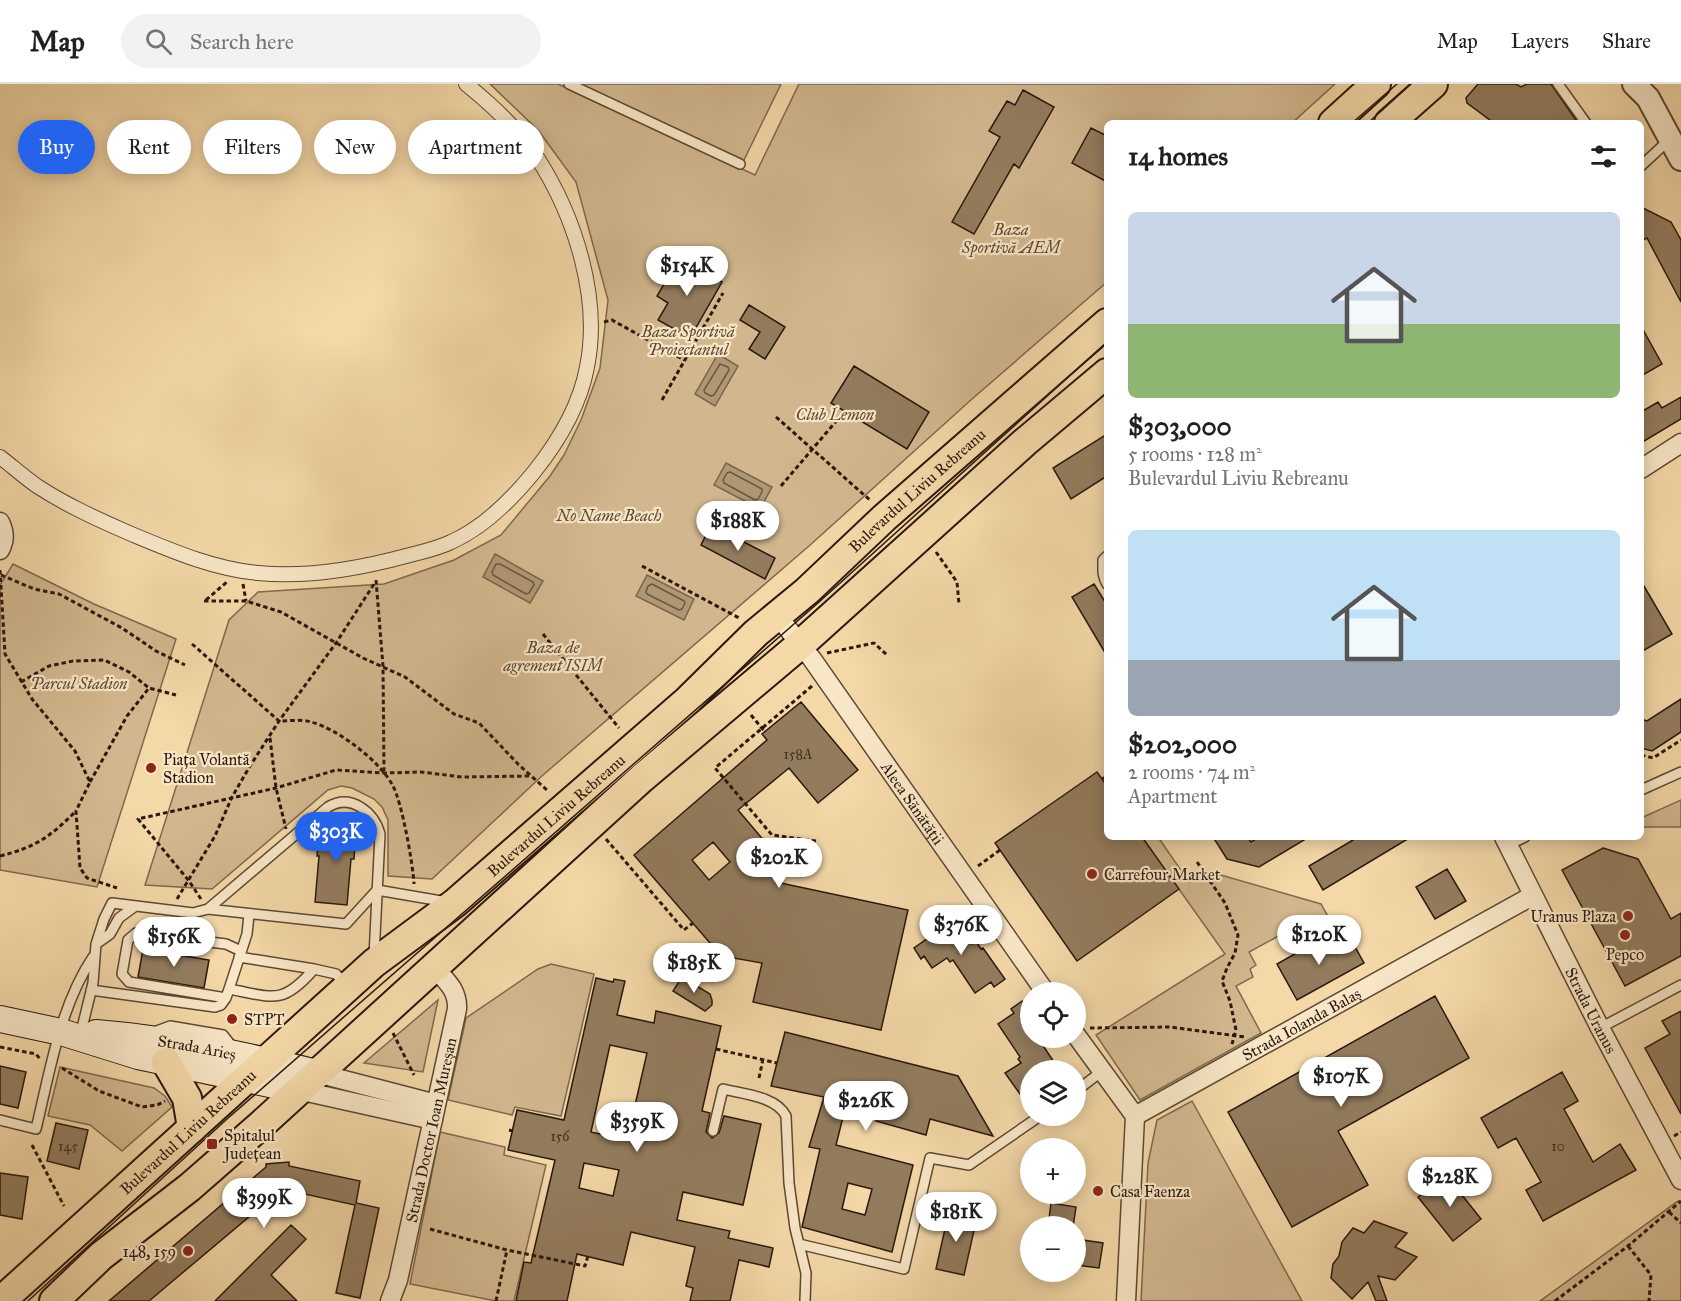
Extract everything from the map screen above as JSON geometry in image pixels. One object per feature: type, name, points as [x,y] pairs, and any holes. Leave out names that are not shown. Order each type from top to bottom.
[{"type":"main road","points":[[1336,120],[1376,84]]},
{"type":"main road","points":[[1392,120],[1433,84]]},
{"type":"main road","name":"Bulevardul Liviu Rebreanu","points":[[1,1301],[192,1128],[241,1066],[267,1060],[374,963],[455,903],[688,700],[756,633],[1104,326]]},
{"type":"main road","name":"Bulevardul Liviu Rebreanu","points":[[54,1301],[101,1256],[190,1187],[642,778],[814,649],[1024,442],[1104,375]]},
{"type":"main road","name":"Strada Arieș","points":[[0,1019],[71,1032],[143,1036],[241,1066],[307,1081]]},
{"type":"main road","name":"Strada Arieș","points":[[71,1032],[138,1056],[166,1062],[241,1066]]},
{"type":"main road","name":"Strada Arieș","points":[[267,1060],[307,1081]]},
{"type":"main road","points":[[166,1062],[188,1098],[192,1128]]},
{"type":"street","points":[[0,457],[36,486],[90,516],[184,555],[254,573],[298,575],[376,564],[453,542],[496,512],[528,479],[566,424],[579,395],[587,366],[591,325],[584,262],[567,215],[549,178],[524,141],[492,107],[466,84]]},
{"type":"street","points":[[1644,88],[1681,159]]},
{"type":"street","points":[[1644,466],[1681,443]]},
{"type":"street","points":[[0,522],[4,541],[0,550]]},
{"type":"street","name":"Aleea Sănătății","points":[[777,615],[814,649],[1039,982]]},
{"type":"street","name":"Strada Uranus","points":[[1512,840],[1532,896],[1681,1180]]},
{"type":"street","name":"Strada Iolanda Balaș","points":[[1134,1116],[1532,896]]},
{"type":"street","name":"Strada Doctor Ioan Mureșan","points":[[393,1300],[457,1009],[458,999],[455,992],[433,966]]},
{"type":"street","points":[[1086,1040],[1101,1072],[1134,1116],[1126,1301]]},
{"type":"street","name":"Strada Arieș","points":[[307,1081],[435,1112]]},
{"type":"street","name":"Strada Arieș","points":[[307,1081],[435,1112]]},
{"type":"lane","points":[[569,84],[740,164]]},
{"type":"lane","points":[[1558,84],[1584,120]]},
{"type":"lane","points":[[1644,163],[1670,138]]},
{"type":"lane","points":[[1104,559],[1104,579]]},
{"type":"lane","points":[[1644,789],[1681,772]]},
{"type":"lane","points":[[208,909],[328,807],[338,802],[356,804],[366,810],[377,823],[380,834],[374,963]]},
{"type":"lane","points":[[516,908],[540,872]]},
{"type":"lane","points":[[376,890],[455,903]]},
{"type":"lane","points":[[0,1120],[36,1129],[71,1032],[91,990],[96,944],[112,903],[193,913],[208,909],[346,924],[376,890]]},
{"type":"lane","points":[[96,944],[110,934],[119,918],[134,907]]},
{"type":"lane","points":[[91,990],[215,1007],[221,1005],[227,994],[247,934],[249,915]]},
{"type":"lane","points":[[314,969],[294,989],[275,997],[227,994],[129,982],[122,974],[128,940],[136,933],[226,944],[240,954],[314,969],[336,974],[348,987]]},
{"type":"lane","points":[[71,1032],[79,977],[94,954]]},
{"type":"lane","points":[[433,966],[465,956]]},
{"type":"lane","points":[[1600,1028],[1681,985]]},
{"type":"lane","points":[[1086,1083],[1101,1072]]},
{"type":"lane","points":[[713,1131],[723,1089],[772,1102],[786,1116],[789,1183],[806,1273],[805,1301]]},
{"type":"lane","points":[[799,1244],[904,1269],[930,1158],[969,1166],[1026,1126]]},
{"type":"path","points":[[662,400],[723,293]]},
{"type":"path","points":[[591,325],[612,320],[684,360]]},
{"type":"path","points":[[776,417],[877,506]]},
{"type":"path","points":[[781,486],[838,419]]},
{"type":"path","points":[[933,548],[957,582],[959,604]]},
{"type":"path","points":[[376,564],[383,666],[384,773]]},
{"type":"path","points":[[642,566],[745,622]]},
{"type":"path","points":[[240,570],[204,601],[246,601],[281,612],[363,658],[405,677],[454,714],[478,723],[547,790]]},
{"type":"path","points":[[1,572],[34,590],[58,594],[122,628],[156,651],[186,665]]},
{"type":"path","points":[[1,572],[4,654],[32,699],[75,751],[90,782]]},
{"type":"path","points":[[168,910],[189,881],[215,836],[232,797],[279,721],[336,643],[376,581]]},
{"type":"path","points":[[543,634],[619,728]]},
{"type":"path","points":[[192,644],[279,721],[309,721],[326,727],[357,748],[384,773],[393,784],[399,800],[414,880],[414,896]]},
{"type":"path","points":[[814,649],[874,644],[887,655]]},
{"type":"path","points":[[21,682],[50,666],[73,661],[104,660],[129,672],[149,688],[176,695]]},
{"type":"path","points":[[812,686],[764,730],[715,768],[772,836],[816,841]]},
{"type":"path","points":[[0,856],[37,844],[53,834],[76,811],[127,716],[149,688]]},
{"type":"path","points":[[747,710],[764,730]]},
{"type":"path","points":[[270,736],[276,788],[289,840]]},
{"type":"path","points":[[1644,756],[1653,758],[1681,740]]},
{"type":"path","points":[[208,909],[189,881],[138,819],[276,788],[336,770],[384,773],[421,772],[462,777],[531,776]]},
{"type":"path","points":[[76,811],[80,868],[87,878],[117,888]]},
{"type":"path","points":[[603,836],[684,930],[693,923]]},
{"type":"path","points":[[976,867],[1000,850]]},
{"type":"path","points":[[1197,862],[1224,903],[1238,936],[1235,953],[1222,981],[1230,1000],[1236,1030],[1230,1050]]},
{"type":"path","points":[[1086,1031],[1170,1027],[1250,1038]]},
{"type":"path","points":[[393,1033],[414,1075]]},
{"type":"path","points":[[0,1047],[36,1054],[42,1060]]},
{"type":"path","points":[[716,1049],[777,1063]]},
{"type":"path","points":[[759,1078],[763,1059]]},
{"type":"path","points":[[58,1061],[63,1068],[99,1091],[142,1107],[158,1105],[172,1097]]},
{"type":"path","points":[[32,1145],[64,1206]]},
{"type":"path","points":[[1555,1301],[1628,1246],[1681,1201]]},
{"type":"path","points":[[1669,1212],[1681,1223]]},
{"type":"path","points":[[430,1229],[507,1250],[585,1266],[588,1256]]},
{"type":"path","points":[[1628,1246],[1651,1275],[1649,1301]]},
{"type":"path","points":[[496,1301],[507,1250]]},
{"type":"green space","points":[[490,84],[558,84],[755,175],[799,84],[1335,84],[1295,120],[1104,120],[1104,285],[972,399],[809,546],[543,775],[432,879],[388,876],[388,820],[382,807],[374,799],[352,788],[341,786],[328,790],[212,889],[145,885],[229,620],[258,592],[384,584],[454,560],[501,535],[550,476],[564,455],[581,420],[600,368],[608,300],[576,182],[544,138],[544,120],[528,120]]},
{"type":"green space","points":[[581,84],[781,84],[743,162]]},
{"type":"green space","name":"Parcul Stadion","points":[[13,564],[94,604],[176,639],[97,887],[0,870],[0,585]]},
{"type":"green space","points":[[1681,800],[1681,827],[1644,827],[1644,817]]},
{"type":"green space","points":[[1144,840],[1160,840],[1189,882],[1207,871],[1321,904],[1331,922],[1299,936],[1284,933],[1249,952],[1256,965],[1250,969],[1253,977],[1236,986],[1261,1033],[1140,1100],[1096,1035],[1225,954]]},
{"type":"green space","points":[[551,964],[594,974],[561,1116],[515,1107],[512,1115],[448,1100],[466,1018],[538,969]]},
{"type":"green space","points":[[438,1000],[423,1072],[364,1063]]},
{"type":"green space","points":[[60,1067],[154,1088],[165,1096],[172,1107],[122,1151],[90,1125],[48,1116]]},
{"type":"green space","points":[[1192,1101],[1302,1301],[1141,1301],[1148,1163],[1157,1120]]},
{"type":"green space","points":[[440,1132],[505,1147],[504,1155],[546,1165],[514,1301],[496,1301],[410,1284]]},
{"type":"green space","points":[[1678,1201],[1681,1204],[1681,1301],[1540,1301]]},
{"type":"water","points":[[718,354],[738,366],[715,406],[695,394]]},
{"type":"water","points":[[726,463],[772,487],[760,509],[714,485]]},
{"type":"water","points":[[495,554],[543,581],[530,603],[483,577]]},
{"type":"water","points":[[647,575],[694,599],[684,620],[636,596]]},
{"type":"building","points":[[1478,84],[1516,84],[1521,87],[1527,84],[1551,84],[1576,120],[1490,120],[1467,103],[1466,98]]},
{"type":"building","points":[[1023,90],[1054,107],[1019,168],[1014,164],[974,234],[952,222],[1000,137],[989,131],[1007,101],[1015,105]]},
{"type":"building","points":[[1091,128],[1104,134],[1104,180],[1072,163]]},
{"type":"building","points":[[1644,208],[1671,222],[1681,240],[1681,302],[1647,238],[1644,240]]},
{"type":"building","points":[[680,257],[722,282],[690,338],[658,320],[668,303],[657,296]]},
{"type":"building","points":[[749,305],[785,327],[765,359],[749,349],[760,332],[740,320]]},
{"type":"building","points":[[1644,331],[1662,364],[1644,374]]},
{"type":"building","points":[[854,366],[929,412],[907,449],[831,403]]},
{"type":"building","points":[[1681,397],[1681,419],[1644,441],[1644,410],[1658,402],[1662,408]]},
{"type":"building","points":[[1104,436],[1104,478],[1071,499],[1053,468]]},
{"type":"building","points":[[711,525],[775,558],[765,579],[701,545]]},
{"type":"building","points":[[1094,584],[1104,600],[1104,651],[1072,597]]},
{"type":"building","points":[[1644,586],[1672,634],[1644,650]]},
{"type":"building","points":[[1681,699],[1681,732],[1652,751],[1644,749],[1644,720],[1647,721]]},
{"type":"building","points":[[801,702],[858,770],[818,803],[789,768],[738,810],[789,870],[776,882],[908,910],[881,1030],[753,1002],[762,963],[700,952],[710,943],[634,855],[767,740],[762,734]],"holes":[[[713,842],[730,862],[709,880],[692,860]]]},
{"type":"building","name":"Carrefour Market","points":[[1097,772],[1104,782],[1104,840],[1144,840],[1179,889],[1077,961],[995,843]]},
{"type":"building","points":[[332,823],[363,826],[361,844],[355,844],[354,859],[351,859],[347,905],[315,902],[319,833],[331,834]]},
{"type":"building","points":[[1215,840],[1249,840],[1251,842],[1254,840],[1304,840],[1259,867],[1227,859]]},
{"type":"building","points":[[1353,840],[1406,840],[1323,890],[1309,866]]},
{"type":"building","name":"Uranus Plaza","points":[[1603,848],[1638,859],[1671,919],[1681,913],[1681,956],[1625,986],[1562,870]]},
{"type":"building","points":[[1447,869],[1466,901],[1435,919],[1416,887]]},
{"type":"building","points":[[955,919],[972,944],[976,941],[981,949],[983,948],[1005,979],[994,987],[991,982],[975,993],[953,960],[950,962],[947,958],[932,968],[924,956],[921,959],[914,948]]},
{"type":"building","points":[[1349,936],[1364,963],[1297,1000],[1277,964],[1314,943],[1319,952]]},
{"type":"building","points":[[143,949],[209,960],[204,988],[138,977]]},
{"type":"building","points":[[682,977],[710,994],[712,1005],[705,1011],[673,991]]},
{"type":"building","points":[[596,978],[613,982],[614,979],[625,981],[617,1015],[654,1023],[656,1011],[721,1026],[702,1111],[710,1113],[706,1132],[712,1138],[719,1133],[724,1116],[761,1124],[743,1205],[683,1192],[677,1220],[730,1231],[728,1238],[773,1248],[769,1267],[739,1260],[730,1301],[690,1301],[693,1288],[686,1286],[695,1247],[631,1232],[623,1265],[577,1254],[567,1301],[516,1301],[524,1262],[531,1263],[555,1160],[508,1150],[517,1110],[564,1120]],"holes":[[[610,1045],[647,1053],[627,1140],[591,1132]],[[584,1163],[619,1170],[613,1196],[579,1188]]]},
{"type":"building","points":[[1435,996],[1469,1058],[1338,1131],[1368,1185],[1292,1227],[1228,1112]]},
{"type":"building","points":[[1020,1002],[1020,1048],[1045,1048],[1053,1060],[1020,1062],[1018,1059],[1020,1057],[998,1024],[1014,1013],[1011,1009]]},
{"type":"building","points":[[1681,1011],[1681,1114],[1645,1048],[1670,1034],[1662,1021]]},
{"type":"building","points":[[785,1032],[958,1076],[993,1136],[930,1119],[926,1135],[876,1121],[877,1108],[847,1101],[836,1145],[913,1165],[892,1252],[802,1227],[820,1149],[809,1147],[824,1097],[771,1086]],"holes":[[[848,1183],[872,1189],[865,1215],[842,1209]]]},
{"type":"building","points":[[1020,1064],[1020,1094],[1005,1073]]},
{"type":"building","points":[[0,1066],[26,1072],[18,1108],[0,1104]]},
{"type":"building","points":[[1562,1072],[1578,1101],[1564,1109],[1593,1162],[1620,1144],[1636,1170],[1543,1221],[1526,1190],[1541,1182],[1516,1138],[1498,1148],[1481,1118]]},
{"type":"building","points":[[56,1123],[88,1130],[79,1169],[47,1161]]},
{"type":"building","points":[[289,1162],[289,1166],[360,1181],[356,1203],[379,1208],[360,1298],[336,1293],[355,1205],[282,1189],[149,1301],[109,1301],[266,1167],[266,1164]]},
{"type":"building","points":[[0,1173],[28,1177],[22,1219],[0,1215]]},
{"type":"building","points":[[1446,1175],[1481,1219],[1453,1241],[1418,1197]]},
{"type":"building","points":[[1051,1204],[1076,1207],[1075,1216],[1049,1216]]},
{"type":"building","points":[[949,1211],[977,1217],[964,1275],[936,1269]]},
{"type":"building","points":[[1374,1221],[1407,1233],[1395,1247],[1417,1257],[1395,1280],[1378,1276],[1387,1301],[1376,1301],[1368,1282],[1352,1299],[1331,1278],[1333,1264],[1339,1256],[1342,1242],[1353,1228],[1364,1233]]},
{"type":"building","points":[[291,1225],[306,1239],[271,1275],[297,1301],[215,1301]]},
{"type":"building","points":[[1086,1240],[1103,1243],[1099,1268],[1086,1266]]},
{"type":"tram line","points":[[1355,120],[1397,84]]},
{"type":"tram line","points":[[1371,120],[1411,84]]},
{"type":"tram line","points":[[28,1301],[227,1119],[818,603],[1104,345]]},
{"type":"place","name":"Piața Volantă Stadion","points":[[151,768]]},
{"type":"place","name":"Carrefour Market","points":[[1092,874]]},
{"type":"place","name":"Uranus Plaza","points":[[1628,916]]},
{"type":"place","name":"Pepco","points":[[1625,935]]},
{"type":"place","name":"STPT","points":[[232,1019]]},
{"type":"place","name":"Spitalul Județean","points":[[212,1144]]},
{"type":"place","name":"Casa Faenza","points":[[1098,1191]]},
{"type":"place","name":"148, 159","points":[[188,1251]]},
{"type":"park label","name":"Baza Sportivă AEM","points":[[1011,238]]},
{"type":"park label","name":"Baza Sportivă Proiectantul","points":[[688,340]]},
{"type":"park label","name":"Club Lemon","points":[[835,414]]},
{"type":"park label","name":"No Name Beach","points":[[609,515]]},
{"type":"park label","name":"Baza de agrement ISIM","points":[[553,656]]}]
